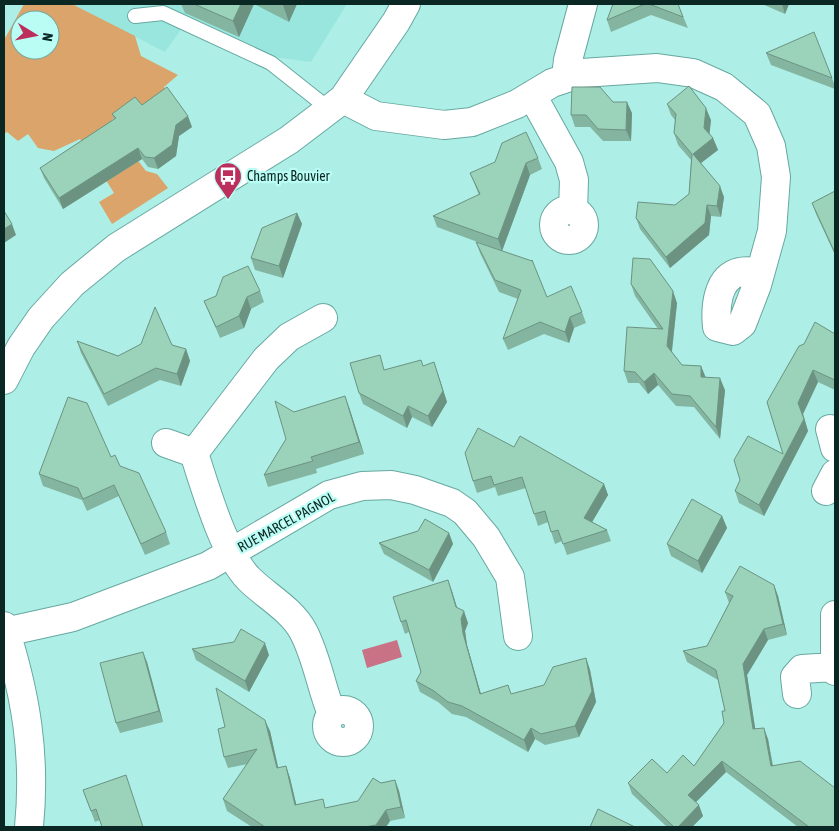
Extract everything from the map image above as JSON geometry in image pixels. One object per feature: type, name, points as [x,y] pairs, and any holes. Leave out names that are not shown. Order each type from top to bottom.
[{"type":"street","points":[[4,380],[21,348],[41,318],[72,284],[116,248],[289,140],[336,104],[396,22],[406,4]]},
{"type":"street","points":[[571,77],[567,68],[568,60],[583,4]]},
{"type":"street","points":[[336,104],[376,116],[444,125],[472,122],[517,104],[552,83],[582,73],[657,68],[693,73],[724,87],[756,114],[771,146],[776,177],[772,231],[760,272]]},
{"type":"street","points":[[532,95],[569,162],[574,180],[574,211]]},
{"type":"street","points":[[166,443],[194,453],[266,359],[289,338],[323,318]]},
{"type":"street","name":"RUE MARCEL PAGNOL","points":[[194,453],[206,492],[232,552],[248,578],[286,610],[303,631],[332,714]]},
{"type":"street","name":"RUE MARCEL PAGNOL","points":[[5,629],[73,617],[208,566],[328,495],[362,486],[391,485],[415,490],[452,503],[465,512],[486,537],[510,577],[518,636]]},
{"type":"street","points":[[797,694],[795,677],[802,669],[835,669],[835,615]]},
{"type":"street","points":[[5,629],[27,716],[32,776],[29,827]]},
{"type":"lane","points":[[135,16],[163,13],[271,63],[336,104]]},
{"type":"shaded area","points":[[24,4],[72,4],[135,36],[141,56],[178,75],[164,87],[170,98],[114,118],[109,123],[146,171],[157,174],[168,188],[112,224],[99,202],[114,193],[80,139],[54,151],[38,148],[28,134],[18,141],[7,132],[4,134],[4,40],[10,29],[10,60],[60,60],[60,10],[21,10]]},
{"type":"shaded area","points":[[72,4],[347,4],[311,62],[273,57],[190,17],[165,52]]},
{"type":"shaded area","points":[[397,640],[402,657],[367,668],[362,650]]},
{"type":"building","points":[[194,4],[241,4],[233,21]]},
{"type":"building","points":[[613,4],[645,4],[607,20]]},
{"type":"building","points":[[649,4],[678,4],[683,17]]},
{"type":"building","points":[[814,32],[832,78],[766,53]]},
{"type":"building","points":[[689,86],[706,108],[704,128],[713,138],[693,154],[720,186],[717,206],[707,205],[705,223],[666,257],[636,218],[638,202],[675,205],[689,194],[692,154],[674,133],[676,114],[667,104]]},
{"type":"building","points":[[167,87],[188,116],[176,125],[172,145],[154,158],[145,157],[138,148],[59,198],[40,168],[116,118],[112,114],[135,97],[142,105]]},
{"type":"building","points":[[572,87],[600,87],[613,102],[627,102],[626,130],[598,129],[586,115],[571,115]]},
{"type":"building","points":[[526,132],[538,158],[526,163],[498,239],[433,216],[480,194],[470,173],[495,162],[502,143]]},
{"type":"building","points":[[835,191],[835,253],[812,203]]},
{"type":"building","points":[[4,211],[12,224],[4,229]]},
{"type":"building","points":[[297,213],[279,266],[251,258],[262,228]]},
{"type":"building","points":[[476,242],[532,260],[547,297],[571,286],[582,312],[570,317],[565,332],[540,322],[503,339],[521,290],[495,280]]},
{"type":"building","points":[[633,258],[650,259],[673,291],[667,346],[682,365],[701,366],[701,377],[720,378],[716,427],[690,396],[672,394],[654,373],[644,382],[635,372],[624,371],[627,327],[663,329],[631,284]]},
{"type":"building","points":[[248,266],[260,291],[247,297],[239,316],[216,327],[204,301],[216,296],[223,277]]},
{"type":"building","points":[[155,307],[172,345],[186,349],[177,374],[156,368],[104,394],[77,341],[118,356],[141,344]]},
{"type":"building","points":[[815,322],[835,334],[835,380],[813,370],[798,403],[804,419],[759,505],[735,491],[740,480],[734,460],[748,436],[783,454],[767,402],[799,346],[804,344]]},
{"type":"building","points":[[380,355],[384,370],[421,360],[423,366],[434,362],[443,391],[428,416],[408,406],[403,416],[359,393],[350,363]]},
{"type":"building","points":[[345,396],[359,442],[311,457],[313,461],[264,475],[286,439],[275,401],[294,412]]},
{"type":"building","points":[[68,397],[87,403],[111,457],[115,455],[120,466],[139,473],[166,532],[141,544],[114,485],[83,499],[78,488],[39,474]]},
{"type":"building","points":[[478,428],[514,447],[520,436],[604,484],[584,518],[607,530],[563,544],[558,530],[551,532],[545,511],[534,514],[522,477],[494,485],[491,476],[473,481],[465,453]]},
{"type":"building","points":[[692,499],[722,516],[698,561],[667,544]]},
{"type":"building","points":[[425,519],[449,533],[429,570],[379,543],[418,531]]},
{"type":"building","points":[[740,566],[774,585],[783,624],[764,629],[743,664],[753,729],[764,728],[771,766],[800,761],[835,788],[835,827],[809,827],[722,761],[688,795],[699,805],[678,827],[674,827],[628,783],[652,759],[667,773],[683,755],[694,766],[724,723],[722,711],[725,711],[716,670],[683,651],[707,646],[733,596],[725,592]]},
{"type":"building","points":[[448,580],[456,607],[464,611],[461,619],[463,633],[480,694],[508,685],[511,694],[544,685],[553,667],[586,658],[592,691],[575,726],[541,734],[531,728],[524,740],[462,706],[448,702],[434,691],[416,681],[421,672],[406,620],[401,622],[393,597]]},
{"type":"building","points":[[241,629],[265,643],[245,681],[192,649],[234,642]]},
{"type":"building","points":[[143,652],[159,711],[116,723],[100,663]]},
{"type":"building","points":[[216,688],[265,720],[277,768],[286,766],[295,805],[323,799],[325,808],[358,801],[373,778],[381,783],[395,780],[401,807],[386,810],[376,825],[365,827],[265,827],[223,799],[257,749],[224,757],[218,729],[225,727]]},
{"type":"building","points":[[126,775],[143,827],[102,827],[96,809],[91,811],[83,790]]},
{"type":"building","points":[[598,809],[635,827],[590,827]]},
{"type":"place","name":"Champs Bouvier","points":[[228,200]]}]
